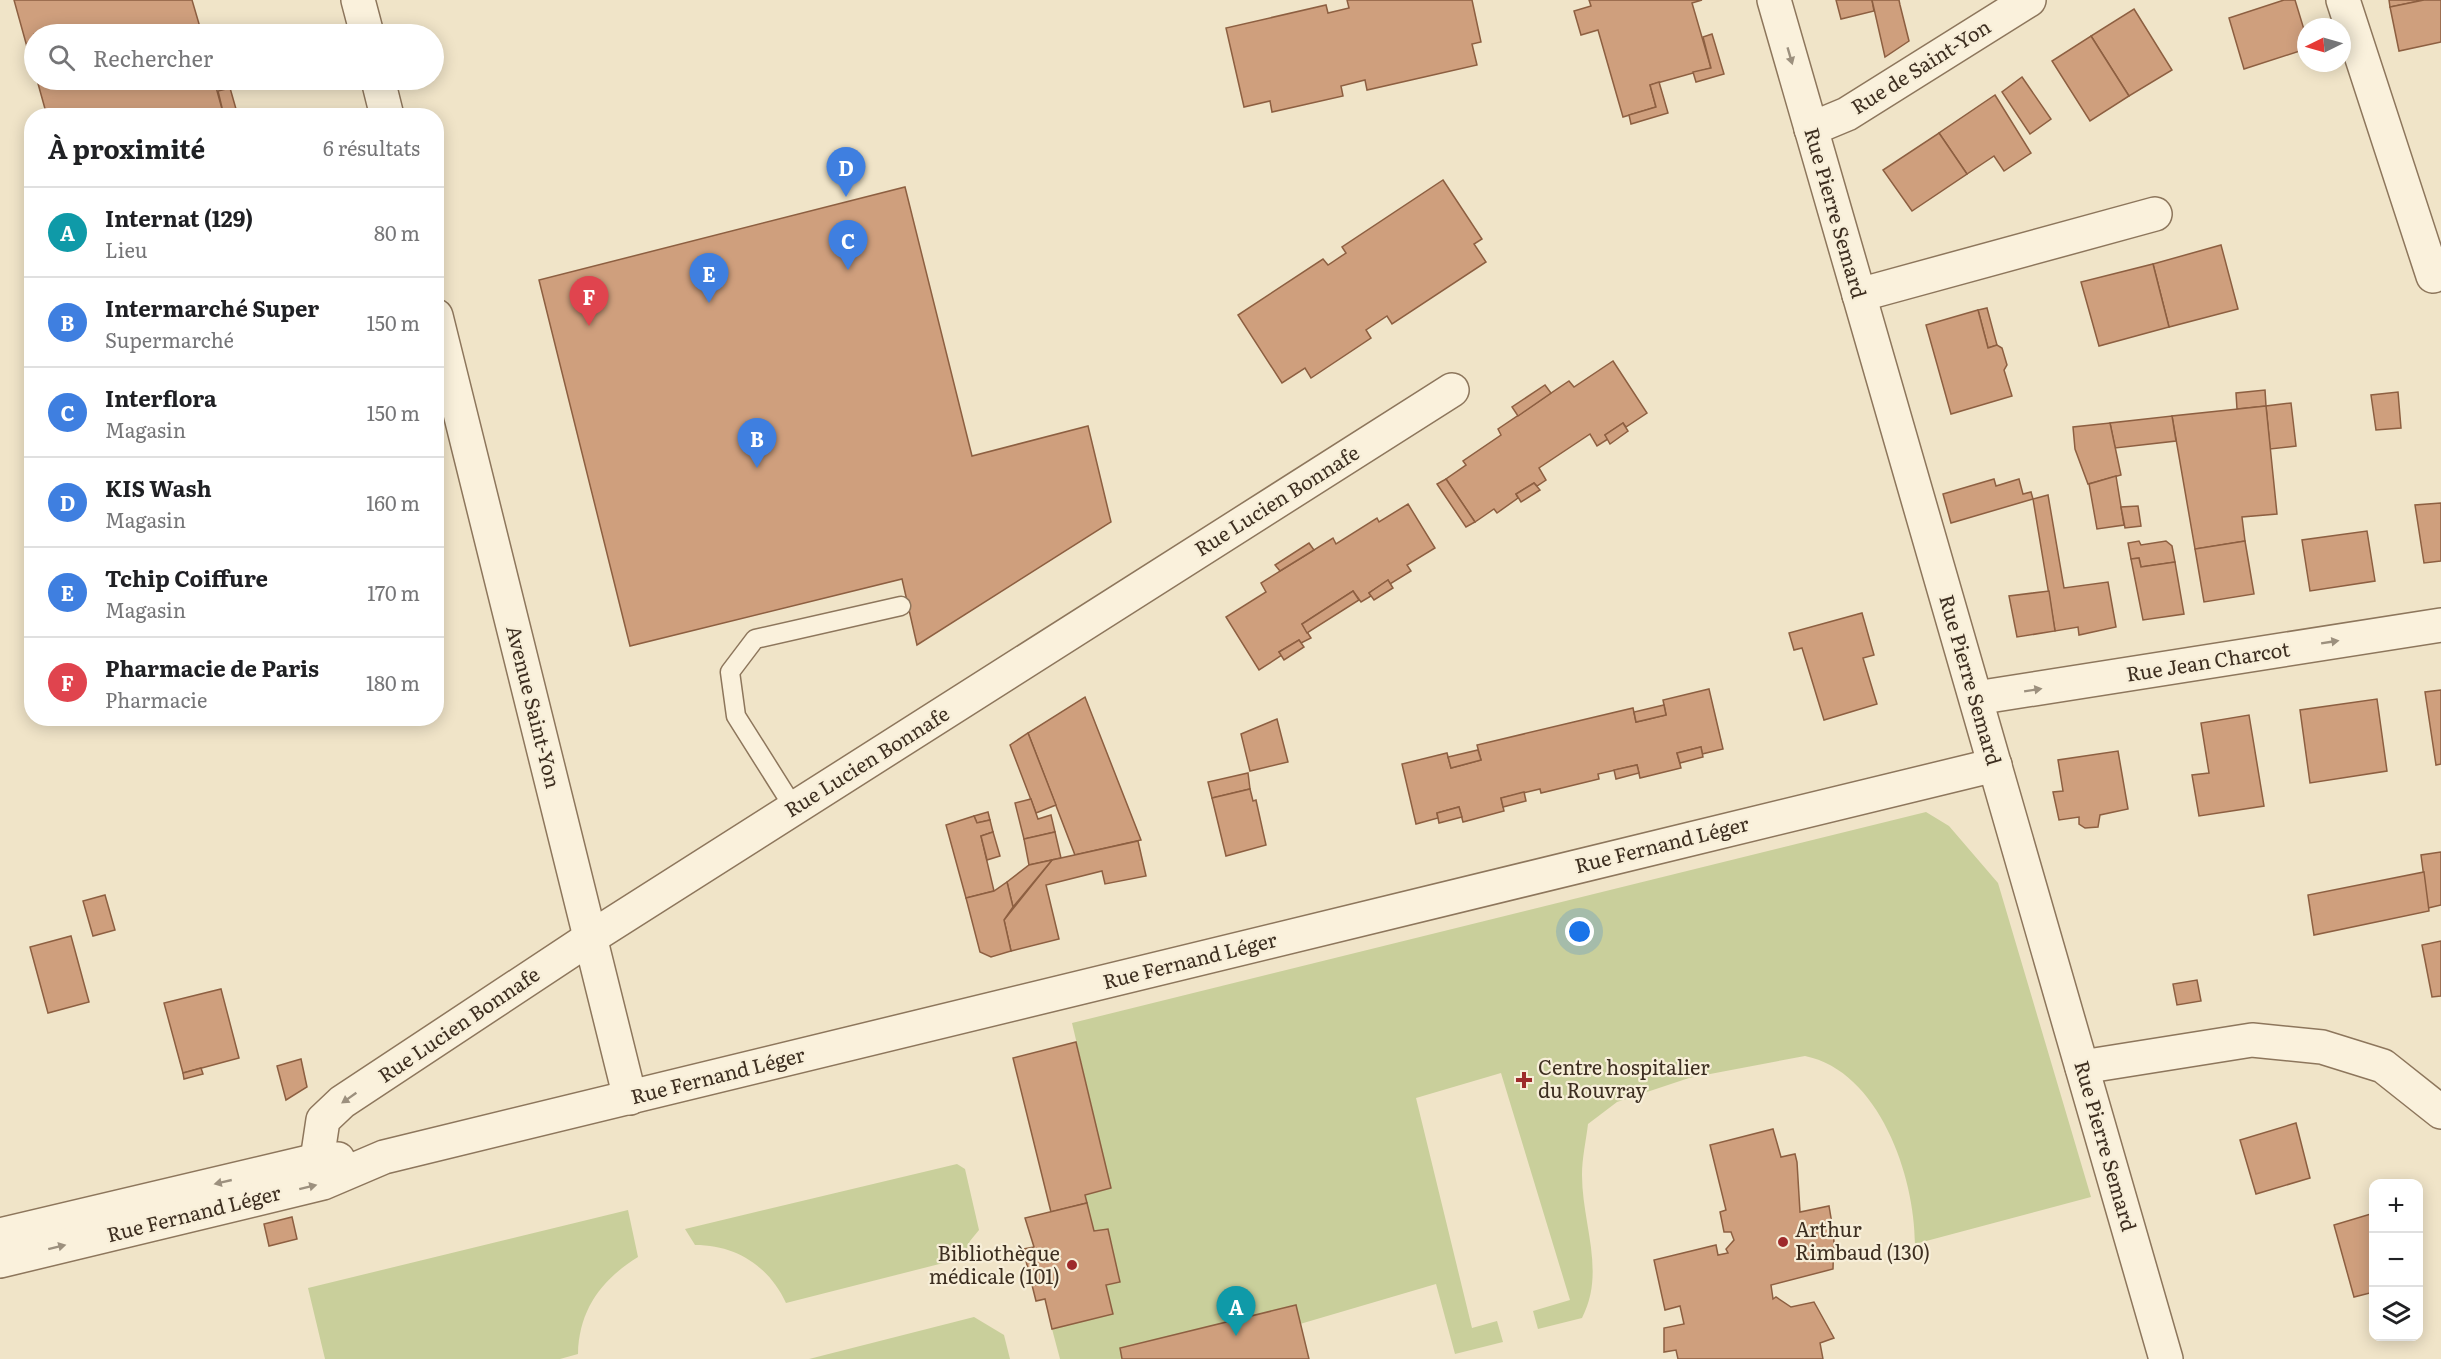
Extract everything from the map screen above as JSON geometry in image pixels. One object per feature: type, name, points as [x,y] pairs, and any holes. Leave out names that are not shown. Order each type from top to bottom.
[{"type":"street","points":[[358,0],[364,24]]},
{"type":"street","name":"Rue Pierre Semard","points":[[1774,0],[2166,1359]]},
{"type":"street","name":"Rue de Saint-Yon","points":[[1811,129],[1847,114],[2029,0]]},
{"type":"street","points":[[2343,0],[2433,276]]},
{"type":"street","points":[[380,90],[385,108]]},
{"type":"street","points":[[1859,296],[2155,214]]},
{"type":"street","name":"Avenue Saint-Yon","points":[[444,348],[630,1098]]},
{"type":"street","name":"Rue Lucien Bonnafe","points":[[317,1160],[323,1120],[342,1102],[590,938],[1452,390]]},
{"type":"street","name":"Rue Jean Charcot","points":[[1976,698],[2441,625]]},
{"type":"street","name":"Rue Fernand Léger","points":[[0,1261],[323,1183],[384,1157],[1995,765]]},
{"type":"street","points":[[2082,1067],[2252,1040],[2322,1047],[2383,1066],[2441,1112]]},
{"type":"street","name":"Rue Fernand Léger","points":[[0,1235],[317,1160],[384,1157]]},
{"type":"lane","points":[[794,808],[736,716],[730,672],[755,639],[901,606]]},
{"type":"green space","points":[[1926,812],[1949,826],[1998,883],[2091,1197],[1915,1244],[1908,1188],[1900,1159],[1888,1130],[1872,1104],[1853,1082],[1831,1066],[1805,1056],[1689,1078],[1617,1102],[1588,1124],[1582,1175],[1593,1265],[1589,1301],[1582,1318],[1538,1329],[1533,1311],[1570,1300],[1501,1073],[1416,1098],[1472,1328],[1497,1321],[1503,1342],[1455,1354],[1436,1284],[1300,1324],[1295,1305],[1120,1348],[1122,1359],[1060,1359],[1052,1329],[1113,1314],[1106,1285],[1120,1281],[1108,1229],[1094,1231],[1085,1195],[1111,1188],[1072,1023]]},
{"type":"green space","points":[[957,1164],[965,1169],[979,1230],[970,1241],[963,1258],[786,1303],[779,1290],[761,1268],[750,1260],[724,1249],[695,1245],[685,1229]]},
{"type":"green space","points":[[628,1210],[638,1257],[613,1276],[594,1298],[579,1338],[578,1354],[560,1359],[325,1359],[308,1288]]},
{"type":"green space","points":[[974,1317],[1004,1335],[1010,1359],[809,1359]]},
{"type":"building","points":[[14,0],[192,0],[199,24],[24,24],[24,36]]},
{"type":"building","points":[[1347,0],[1472,0],[1481,42],[1472,44],[1477,65],[1367,90],[1365,80],[1341,86],[1343,96],[1272,112],[1270,101],[1244,107],[1226,28],[1326,5],[1328,13],[1349,8]]},
{"type":"building","points":[[1589,0],[1702,0],[1692,3],[1711,68],[1650,85],[1656,107],[1623,117],[1598,30],[1581,35],[1574,11],[1591,6]]},
{"type":"building","points":[[1836,0],[1872,0],[1874,11],[1841,19]]},
{"type":"building","points":[[1872,0],[1899,0],[1909,41],[1885,57]]},
{"type":"building","points":[[2284,0],[2295,0],[2300,18],[2297,18],[2297,52],[2244,69],[2229,18]]},
{"type":"building","points":[[2389,0],[2424,0],[2390,7]]},
{"type":"building","points":[[2424,0],[2441,0],[2441,42],[2399,51],[2390,7]]},
{"type":"building","points":[[2134,9],[2172,70],[2129,96],[2091,36]]},
{"type":"building","points":[[1712,34],[1724,74],[1696,82],[1693,72],[1711,68],[1703,37]]},
{"type":"building","points":[[2091,36],[2129,96],[2090,121],[2052,61]]},
{"type":"building","points":[[2022,77],[2051,119],[2030,134],[2002,92]]},
{"type":"building","points":[[1659,82],[1668,113],[1631,124],[1629,115],[1656,107],[1650,85]]},
{"type":"building","points":[[40,90],[217,90],[222,108],[45,108]]},
{"type":"building","points":[[231,90],[236,108],[222,108],[218,91]]},
{"type":"building","points":[[1995,95],[2031,153],[2004,171],[1994,156],[1967,174],[1939,133]]},
{"type":"building","points":[[1939,133],[1967,174],[1912,211],[1883,170]]},
{"type":"building","points":[[1443,180],[1482,239],[1474,244],[1486,262],[1392,324],[1387,316],[1366,330],[1371,338],[1311,378],[1305,368],[1282,383],[1238,315],[1323,259],[1328,265],[1346,253],[1342,247]]},
{"type":"building","points":[[905,187],[972,456],[1088,426],[1111,522],[917,645],[902,579],[630,646],[539,280]]},
{"type":"building","points":[[2221,245],[2238,309],[2169,327],[2153,264]]},
{"type":"building","points":[[2153,264],[2169,327],[2099,346],[2081,282]]},
{"type":"building","points":[[1987,308],[1997,345],[1988,348],[1978,310]]},
{"type":"building","points":[[1978,310],[1988,348],[1997,345],[2002,348],[2007,365],[2004,370],[2012,396],[1951,414],[1926,325]]},
{"type":"building","points":[[1613,361],[1647,413],[1626,427],[1623,423],[1605,435],[1608,439],[1597,446],[1590,434],[1539,468],[1546,480],[1537,486],[1534,483],[1516,494],[1518,498],[1497,513],[1494,509],[1475,522],[1446,479],[1466,465],[1463,461],[1501,435],[1498,429],[1569,381],[1574,387]]},
{"type":"building","points":[[1545,385],[1551,393],[1518,416],[1512,407]]},
{"type":"building","points":[[2265,390],[2266,406],[2237,409],[2236,393]]},
{"type":"building","points":[[2398,392],[2401,428],[2376,430],[2371,395]]},
{"type":"building","points":[[2291,403],[2296,446],[2270,449],[2266,406]]},
{"type":"building","points":[[2266,406],[2277,514],[2242,517],[2245,541],[2195,549],[2172,416]]},
{"type":"building","points":[[2172,416],[2176,441],[2115,448],[2110,423]]},
{"type":"building","points":[[1623,423],[1628,431],[1610,444],[1605,435]]},
{"type":"building","points":[[2110,423],[2121,475],[2088,484],[2075,449],[2073,427]]},
{"type":"building","points":[[2116,476],[2124,525],[2097,529],[2089,484]]},
{"type":"building","points":[[1446,479],[1475,522],[1466,527],[1437,484]]},
{"type":"building","points":[[1994,479],[1996,486],[2019,479],[2023,494],[2031,492],[2033,499],[1951,523],[1943,494]]},
{"type":"building","points":[[1534,483],[1540,490],[1521,502],[1516,494]]},
{"type":"building","points":[[2048,495],[2064,588],[2108,582],[2116,627],[2079,635],[2078,627],[2055,631],[2033,499]]},
{"type":"building","points":[[2441,503],[2441,561],[2424,563],[2415,505]]},
{"type":"building","points":[[1408,504],[1435,548],[1407,565],[1411,571],[1390,584],[1388,580],[1369,593],[1371,596],[1361,602],[1353,591],[1302,624],[1311,638],[1301,643],[1299,640],[1279,652],[1282,655],[1259,670],[1226,617],[1266,592],[1261,583],[1333,538],[1336,544],[1377,518],[1379,522]]},
{"type":"building","points":[[2138,506],[2141,526],[2125,528],[2121,507]]},
{"type":"building","points":[[2367,531],[2375,581],[2310,591],[2302,540]]},
{"type":"building","points":[[2139,541],[2141,545],[2166,541],[2172,546],[2175,562],[2141,567],[2139,558],[2131,559],[2128,543]]},
{"type":"building","points":[[2245,541],[2254,594],[2204,602],[2195,549]]},
{"type":"building","points":[[1309,543],[1314,550],[1280,571],[1275,565]]},
{"type":"building","points":[[2139,558],[2141,567],[2175,562],[2184,614],[2143,620],[2131,559]]},
{"type":"building","points":[[1388,580],[1393,588],[1374,600],[1369,593]]},
{"type":"building","points":[[1353,591],[1359,600],[1307,633],[1302,624]]},
{"type":"building","points":[[2049,591],[2055,631],[2017,637],[2009,596]]},
{"type":"building","points":[[1862,613],[1874,655],[1863,658],[1877,704],[1824,720],[1802,648],[1794,650],[1789,633]]},
{"type":"building","points":[[1299,640],[1304,647],[1284,660],[1279,652]]},
{"type":"building","points":[[1709,689],[1723,749],[1702,754],[1701,747],[1677,753],[1681,768],[1640,778],[1637,765],[1598,774],[1599,779],[1541,793],[1540,789],[1501,798],[1504,811],[1463,822],[1459,807],[1437,813],[1438,818],[1416,824],[1402,764],[1447,753],[1451,768],[1481,760],[1477,745],[1633,708],[1636,722],[1666,715],[1663,700]]},
{"type":"building","points":[[2441,690],[2441,764],[2436,765],[2425,692]]},
{"type":"building","points":[[1085,697],[1141,840],[1075,855],[1028,733]]},
{"type":"building","points":[[2377,699],[2387,771],[2310,783],[2300,710]]},
{"type":"building","points":[[1664,705],[1666,715],[1636,722],[1634,712]]},
{"type":"building","points":[[2249,715],[2264,806],[2199,816],[2192,775],[2209,773],[2201,723]]},
{"type":"building","points":[[1277,719],[1288,762],[1250,771],[1241,734]]},
{"type":"building","points":[[1028,733],[1056,805],[1036,813],[1010,745]]},
{"type":"building","points":[[1701,747],[1703,757],[1680,763],[1677,753]]},
{"type":"building","points":[[1478,750],[1481,760],[1451,768],[1448,757]]},
{"type":"building","points":[[2118,751],[2128,809],[2100,815],[2098,827],[2085,828],[2079,824],[2079,817],[2059,820],[2053,792],[2063,791],[2058,760]]},
{"type":"building","points":[[1637,765],[1639,773],[1616,779],[1614,770]]},
{"type":"building","points":[[1248,773],[1250,789],[1212,798],[1208,782]]},
{"type":"building","points":[[1250,789],[1253,801],[1256,800],[1266,845],[1226,856],[1212,798]]},
{"type":"building","points":[[1524,792],[1526,801],[1503,807],[1501,798]]},
{"type":"building","points":[[1031,799],[1038,819],[1051,815],[1055,832],[1024,839],[1015,803]]},
{"type":"building","points":[[1459,807],[1462,817],[1439,823],[1437,813]]},
{"type":"building","points":[[988,812],[990,820],[977,823],[974,816]]},
{"type":"building","points":[[974,816],[977,823],[990,820],[993,832],[981,836],[994,891],[966,898],[946,825]]},
{"type":"building","points":[[993,832],[1000,856],[987,860],[981,836]]},
{"type":"building","points":[[1055,832],[1061,858],[1029,865],[1024,839]]},
{"type":"building","points":[[1138,841],[1146,876],[1105,884],[1102,871],[1046,885],[1059,939],[1011,951],[1004,920],[1052,860]]},
{"type":"building","points":[[2441,852],[2441,905],[2428,908],[2421,855]]},
{"type":"building","points":[[1052,860],[1013,907],[1007,882],[1029,865]]},
{"type":"building","points":[[2424,872],[2429,911],[2314,935],[2308,895]]},
{"type":"building","points":[[1007,882],[1013,907],[1004,920],[1011,951],[991,957],[980,952],[966,898],[994,891]]},
{"type":"building","points":[[105,895],[115,930],[93,936],[83,901]]},
{"type":"building","points":[[71,936],[89,1002],[48,1013],[30,947]]},
{"type":"building","points":[[2441,941],[2441,996],[2432,997],[2422,945]]},
{"type":"building","points":[[2197,980],[2201,1001],[2177,1005],[2173,984]]},
{"type":"building","points":[[221,989],[239,1058],[183,1073],[164,1003]]},
{"type":"building","points":[[1076,1042],[1111,1188],[1085,1195],[1087,1203],[1051,1212],[1013,1058]]},
{"type":"building","points":[[301,1059],[307,1087],[286,1100],[277,1066]]},
{"type":"building","points":[[201,1068],[203,1074],[184,1079],[183,1073]]},
{"type":"building","points":[[2296,1123],[2310,1178],[2256,1194],[2240,1140]]},
{"type":"building","name":"Arthur Rimbaud (130)","points":[[1773,1129],[1781,1157],[1795,1154],[1800,1212],[1829,1206],[1834,1236],[1833,1269],[1771,1285],[1773,1299],[1776,1297],[1791,1307],[1814,1302],[1834,1338],[1820,1343],[1823,1359],[1678,1359],[1676,1350],[1664,1352],[1664,1328],[1684,1324],[1680,1306],[1665,1310],[1654,1260],[1716,1245],[1718,1255],[1728,1253],[1726,1249],[1734,1240],[1731,1232],[1724,1232],[1720,1212],[1726,1210],[1710,1145]]},
{"type":"building","name":"Bibliothèque médicale (101)","points":[[1087,1203],[1094,1231],[1108,1229],[1120,1282],[1106,1285],[1113,1314],[1052,1329],[1045,1299],[1036,1301],[1023,1249],[1034,1247],[1025,1218]]},
{"type":"building","points":[[2369,1214],[2369,1293],[2354,1297],[2334,1225]]},
{"type":"building","points":[[292,1217],[297,1239],[269,1246],[264,1224]]},
{"type":"building","points":[[1296,1305],[1309,1359],[1122,1359],[1120,1348]]},
{"type":"place","name":"KIS Wash","points":[[846,197]]},
{"type":"place","name":"Interflora","points":[[848,270]]},
{"type":"place","name":"Tchip Coiffure","points":[[709,303]]},
{"type":"place","name":"Pharmacie de Paris","points":[[589,326]]},
{"type":"place","name":"Intermarché Super","points":[[757,468]]},
{"type":"place","name":"Centre hospitalier du Rouvray","points":[[1524,1080]]},
{"type":"place","name":"Arthur Rimbaud (130)","points":[[1783,1242]]},
{"type":"place","name":"Bibliothèque médicale (101)","points":[[1072,1265]]},
{"type":"place","name":"Internat (129)","points":[[1236,1336]]}]
